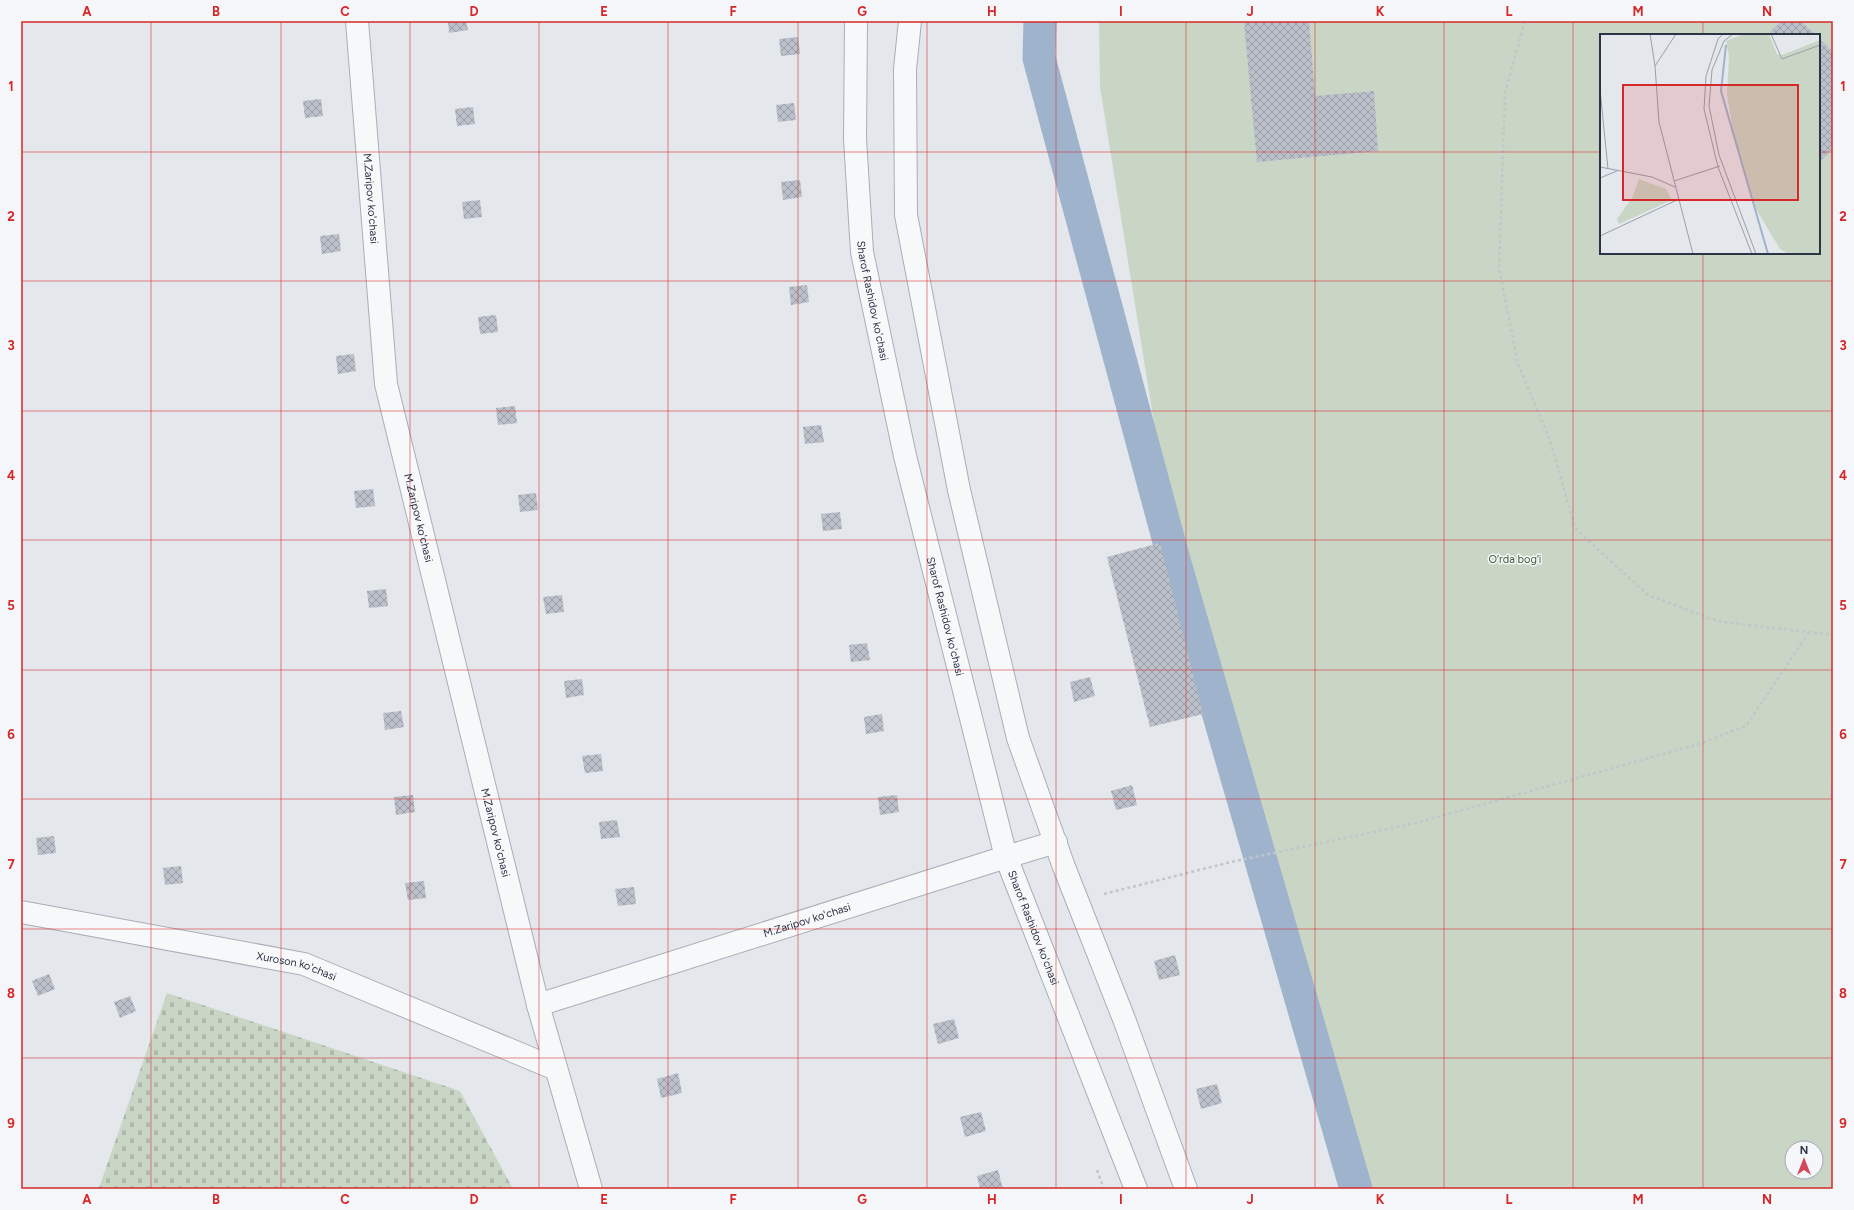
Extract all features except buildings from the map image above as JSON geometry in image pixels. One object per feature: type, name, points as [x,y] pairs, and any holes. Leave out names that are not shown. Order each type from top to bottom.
[{"type":"street","name":"M.Zaripov ko'chasi","points":[[357,21],[386,384],[538,1005],[591,1189]]},
{"type":"street","name":"Sharof Rashidov ko'chasi","points":[[856,21],[855,139],[862,252],[904,456],[1006,857],[1136,1189]]},
{"type":"street","points":[[910,21],[904,69],[906,215],[959,490],[1018,738],[1078,901],[1124,1019],[1186,1189]]},
{"type":"street","name":"M.Zaripov ko'chasi","points":[[538,1005],[1056,842]]},
{"type":"street","name":"Xuroson ko'chasi","points":[[21,912],[304,964],[556,1069]]},
{"type":"path","points":[[1525,21],[1504,93],[1499,268],[1518,364],[1550,440],[1575,528],[1648,595],[1717,621],[1833,635]]},
{"type":"path","points":[[1078,901],[1231,862],[1416,823],[1699,744],[1746,726],[1809,632]]},
{"type":"path","points":[[1833,782],[1831,794],[1833,808]]},
{"type":"green space","name":"O’rda bog’i","points":[[1099,21],[1833,21],[1833,1189],[1369,1189],[1165,491],[1100,87]]},
{"type":"green space","points":[[167,993],[460,1091],[513,1189],[97,1189],[100,1185]]},
{"type":"waterway","points":[[1040,21],[1039,58],[1174,560],[1356,1189]]}]
